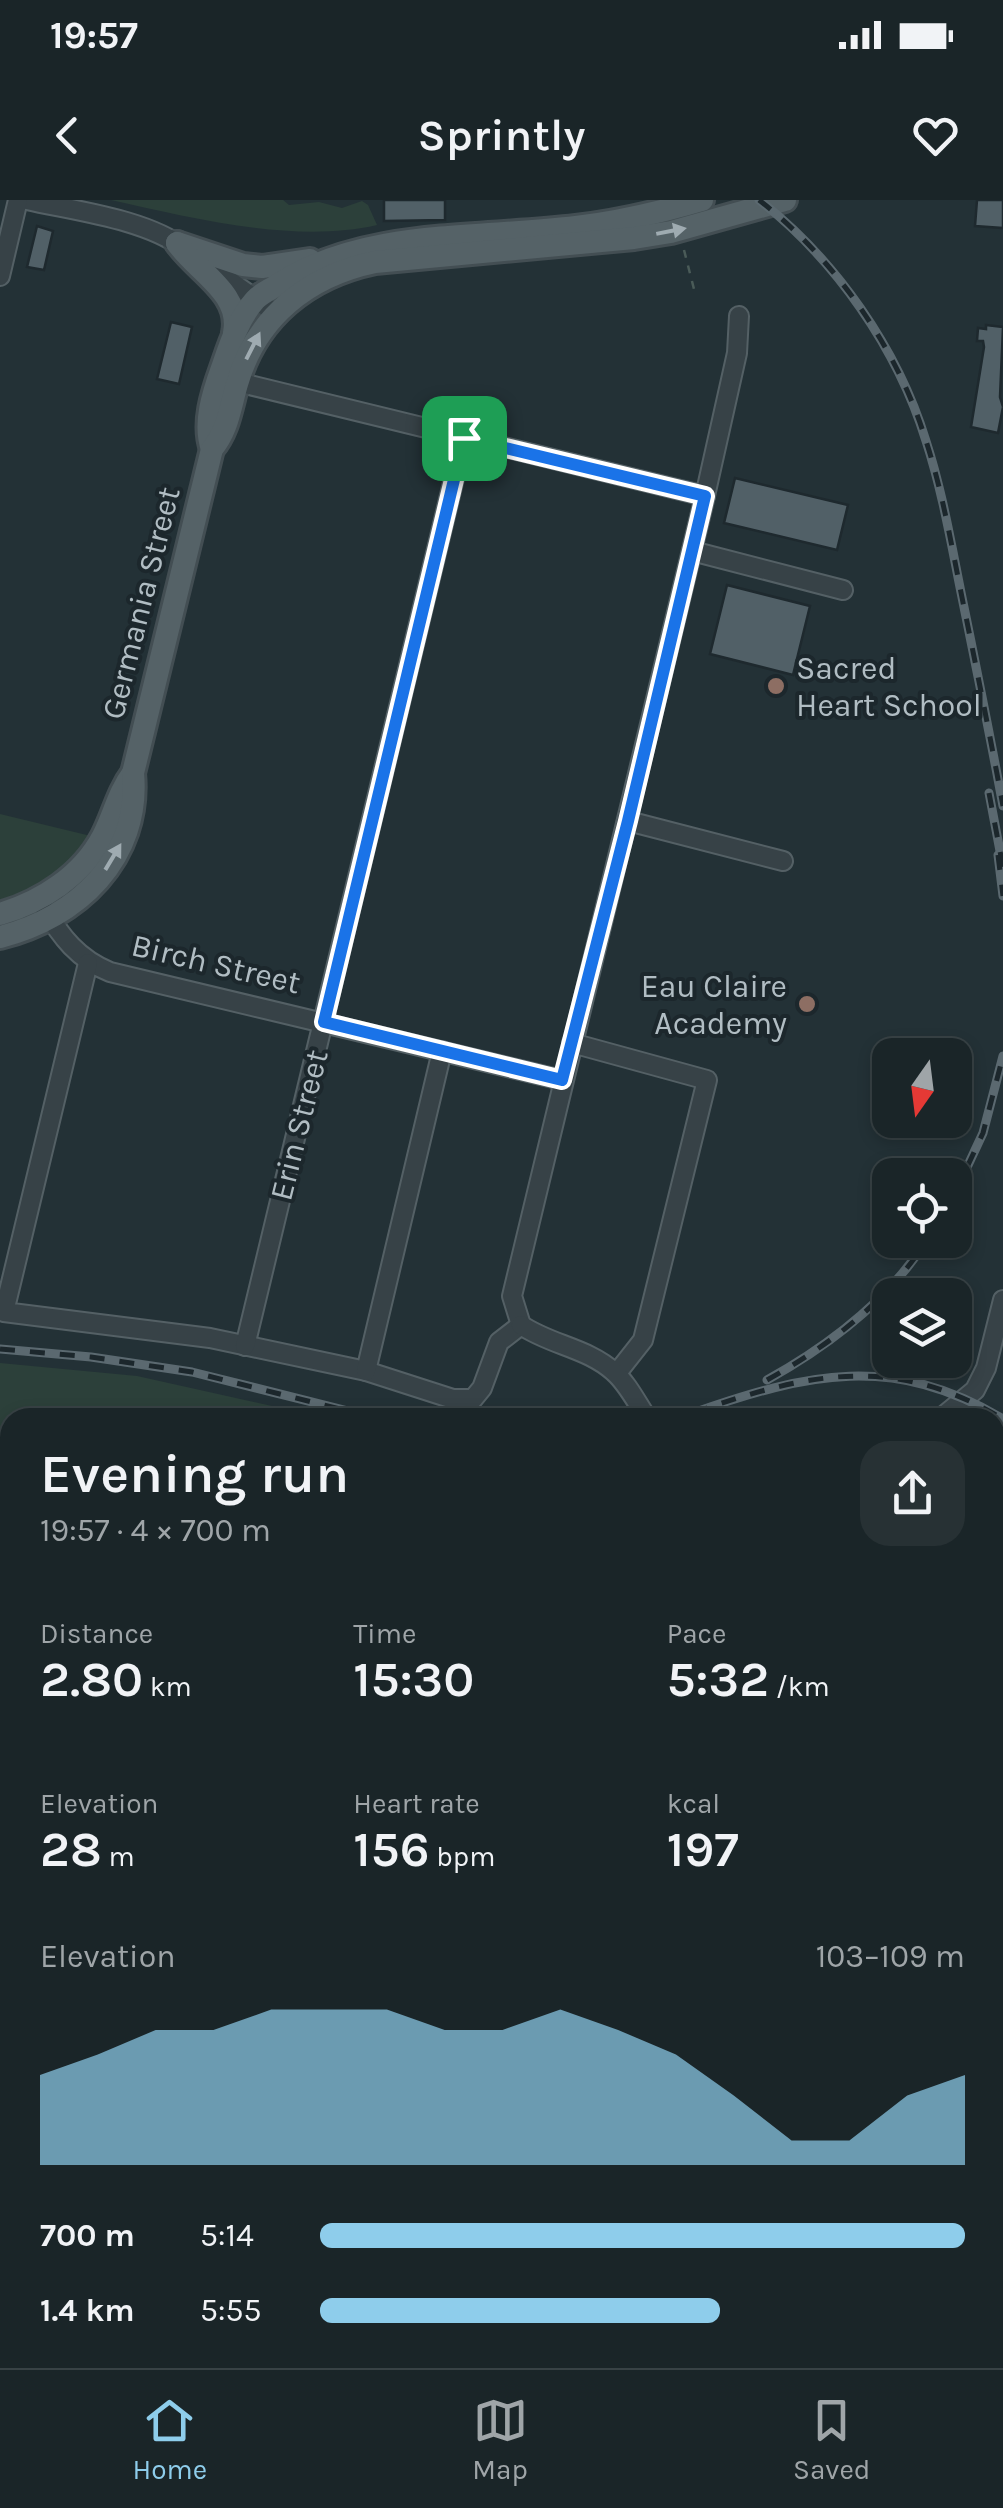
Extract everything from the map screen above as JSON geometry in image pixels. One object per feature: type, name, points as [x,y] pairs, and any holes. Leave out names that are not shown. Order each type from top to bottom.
[{"type":"main road","points":[[178,242],[262,268],[372,246],[578,227],[702,200]]},
{"type":"main road","points":[[266,306],[360,265],[671,232],[784,200]]},
{"type":"main road","points":[[178,242],[188,258],[230,300],[236,321],[230,346]]},
{"type":"main road","points":[[266,306],[300,271],[338,254]]},
{"type":"main road","name":"Germania Street","points":[[45,909],[94,851],[123,786],[133,773],[212,449],[223,436],[230,346],[266,306]]},
{"type":"main road","name":"Germania Street","points":[[228,379],[254,342],[266,306]]},
{"type":"main road","points":[[0,914],[45,909]]},
{"type":"main road","points":[[0,937],[45,909]]},
{"type":"street","points":[[0,276],[18,200]]},
{"type":"street","points":[[27,200],[132,225],[178,242],[266,306]]},
{"type":"street","points":[[640,1408],[616,1373],[590,1355],[541,1338],[521,1326],[512,1296],[705,496],[737,353],[738,316]]},
{"type":"street","points":[[228,379],[705,496]]},
{"type":"street","name":"Erin Street","points":[[245,1346],[464,438]]},
{"type":"street","points":[[692,551],[844,590]]},
{"type":"street","points":[[628,821],[783,861]]},
{"type":"street","name":"Birch Street","points":[[45,909],[67,943],[88,963],[110,972],[562,1080]]},
{"type":"street","points":[[88,963],[4,1312],[180,1333],[366,1372],[452,1398],[472,1399],[482,1388],[499,1342],[521,1326]]},
{"type":"street","points":[[572,1042],[707,1080],[643,1340],[616,1373]]},
{"type":"street","points":[[366,1372],[442,1052]]},
{"type":"street","points":[[953,1408],[974,1390],[986,1368],[1003,1300]]},
{"type":"path","points":[[683,244],[696,293]]},
{"type":"green space","points":[[111,200],[283,200],[289,205],[319,202],[342,208],[362,201],[377,225],[312,232],[278,230],[209,221]]},
{"type":"green space","points":[[0,814],[95,837],[56,881],[0,907]]},
{"type":"green space","points":[[0,1363],[137,1376],[281,1408],[0,1408]]},
{"type":"building","points":[[384,200],[445,200],[445,220],[384,221]]},
{"type":"building","points":[[977,200],[1003,200],[1003,228],[975,226]]},
{"type":"building","points":[[37,226],[53,231],[44,270],[27,267]]},
{"type":"building","points":[[171,322],[192,327],[179,384],[157,379]]},
{"type":"building","points":[[986,325],[1003,327],[1003,407],[998,433],[971,427],[984,347],[983,341],[977,341],[978,328],[986,329]]},
{"type":"building","points":[[735,478],[848,505],[837,550],[724,523]]},
{"type":"building","points":[[727,585],[810,606],[793,675],[710,654]]},
{"type":"railway","points":[[759,200],[838,278],[881,340],[914,407],[943,504],[1003,806]]},
{"type":"railway","points":[[989,793],[1003,867]]},
{"type":"railway","points":[[998,855],[1003,896]]},
{"type":"railway","points":[[971,1158],[983,1133],[1003,1056]]},
{"type":"railway","points":[[767,1380],[856,1320],[915,1258]]},
{"type":"railway","points":[[0,1349],[192,1372],[336,1408]]},
{"type":"railway","points":[[708,1408],[774,1388],[849,1376],[924,1385],[982,1408]]},
{"type":"place","name":"Sacred Heart School","points":[[776,686]]},
{"type":"place","name":"Eau Claire Academy","points":[[807,1004]]},
{"type":"route","points":[[464,438],[705,496],[562,1080],[324,1022],[464,438]]}]
